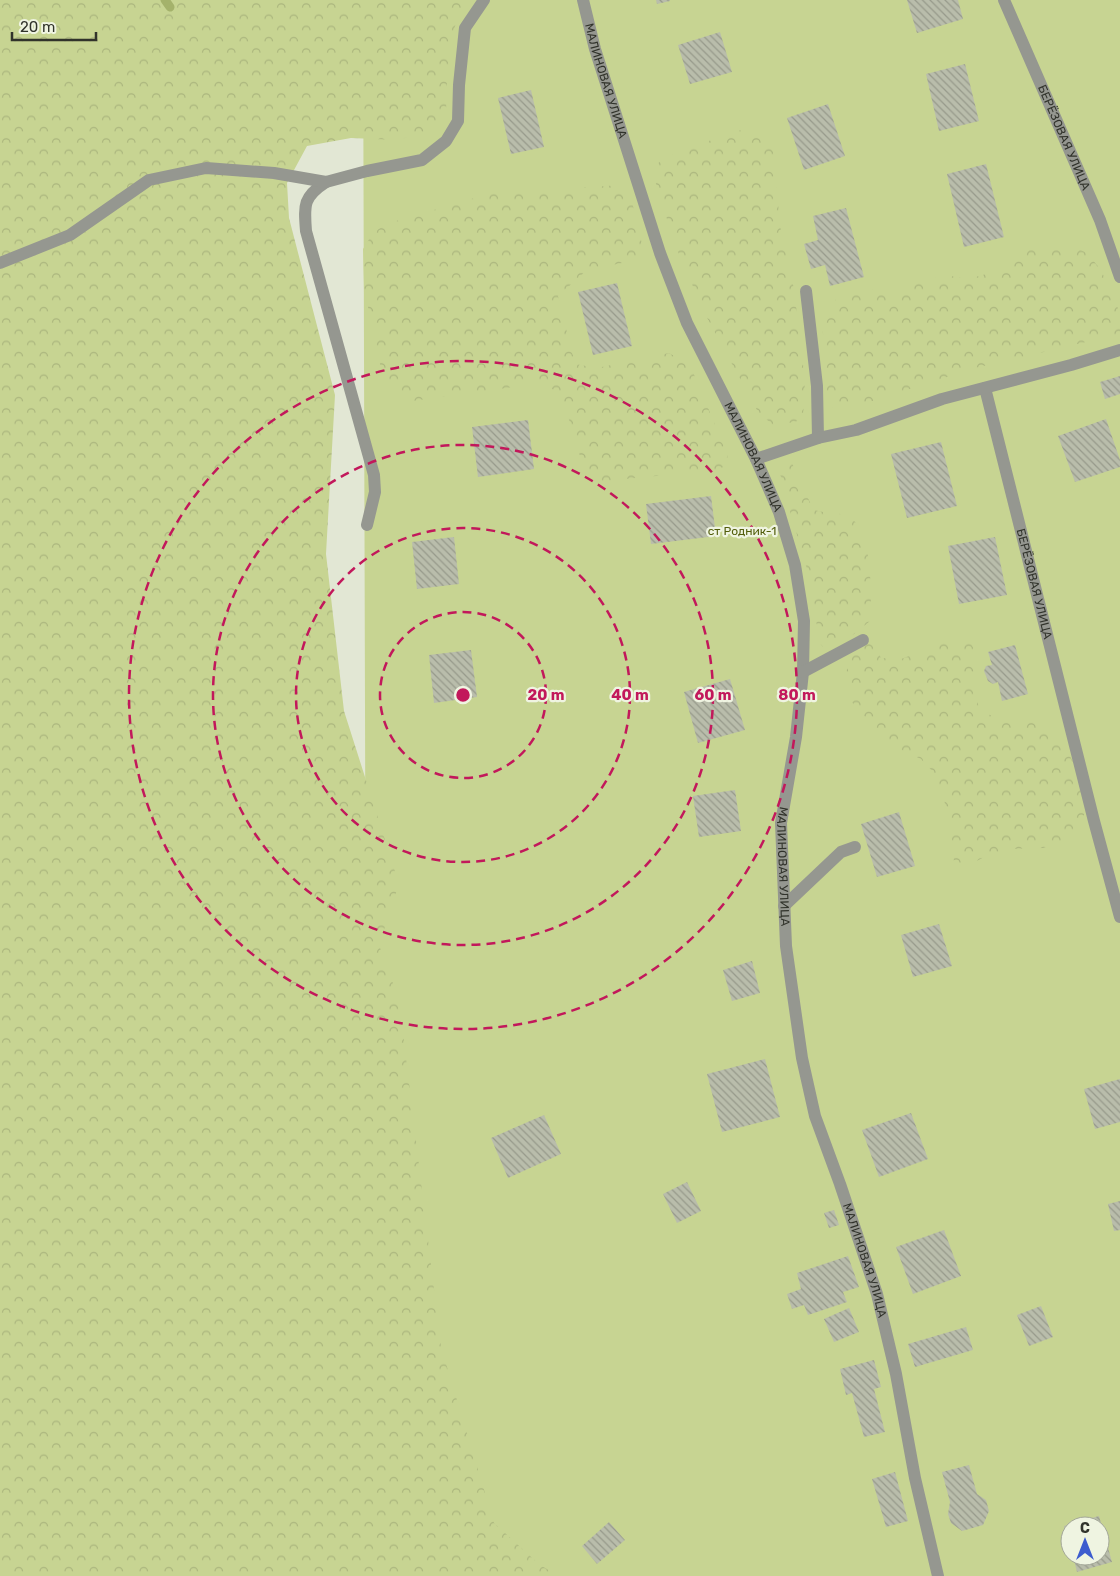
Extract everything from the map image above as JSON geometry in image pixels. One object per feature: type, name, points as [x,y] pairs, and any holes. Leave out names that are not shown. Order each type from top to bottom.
[{"type":"street","points":[[367,525],[375,492],[374,475],[306,231],[304,207],[313,190],[326,182],[367,171],[422,160],[446,141],[458,121],[459,85],[465,28],[484,0]]},
{"type":"street","name":"МАЛИНОВАЯ УЛИЦА","points":[[583,0],[595,49],[660,253],[687,322],[756,459],[779,512],[795,565],[804,621],[803,672],[796,737],[781,823],[786,946],[802,1058],[815,1116],[877,1294],[896,1374],[915,1478],[938,1576]]},
{"type":"street","name":"БЕРЁЗОВАЯ УЛИЦА","points":[[1004,0],[1100,220],[1120,277]]},
{"type":"street","points":[[0,263],[70,235],[149,180],[206,168],[274,173],[326,182]]},
{"type":"street","points":[[806,291],[817,386],[818,438]]},
{"type":"street","points":[[756,459],[818,438],[856,430],[942,399],[1120,350]]},
{"type":"street","name":"БЕРЁЗОВАЯ УЛИЦА","points":[[985,388],[1120,917]]},
{"type":"street","points":[[803,672],[863,640]]},
{"type":"street","points":[[784,906],[841,852],[855,847]]},
{"type":"green space","points":[[0,0],[472,0],[455,26],[447,79],[446,112],[425,132],[398,140],[351,138],[307,146],[287,183],[289,218],[335,395],[326,554],[344,711],[399,884],[379,945],[399,1000],[441,1347],[494,1523],[540,1565],[559,1576],[0,1576]]},
{"type":"green space","name":"ст Родник-1","points":[[363,0],[1120,0],[1120,1576],[470,1576],[366,1062]]},
{"type":"green space","points":[[738,130],[760,135],[774,152],[780,226],[794,289],[805,381],[803,418],[795,422],[773,425],[758,412],[705,314],[675,245],[653,174],[656,165],[664,158]]},
{"type":"green space","points":[[621,185],[629,189],[642,244],[637,260],[587,270],[558,296],[575,364],[597,368],[669,353],[690,365],[727,453],[728,464],[718,470],[594,482],[586,476],[564,403],[555,390],[536,384],[412,401],[396,394],[383,378],[364,288],[363,249],[373,233],[386,224],[488,194]]},
{"type":"green space","points":[[1070,245],[1087,253],[1101,270],[1120,313],[1120,334],[975,368],[841,411],[831,407],[827,399],[822,318],[837,298],[876,289],[901,291],[921,282],[946,275],[961,278],[981,276],[1005,264],[1029,248]]},
{"type":"green space","points":[[781,457],[791,461],[813,509],[850,518],[861,531],[865,542],[871,585],[870,621],[854,634],[823,647],[817,640],[817,624],[812,591],[785,488],[777,466],[777,459]]},
{"type":"green space","points":[[954,639],[972,644],[978,667],[974,694],[980,709],[1002,722],[1030,717],[1043,722],[1056,731],[1076,767],[1084,800],[1084,822],[1072,838],[1043,848],[1012,849],[988,855],[971,864],[954,862],[952,839],[944,799],[935,774],[921,759],[893,746],[850,700],[845,676],[850,659],[867,643],[875,646],[881,658],[901,659]]},
{"type":"building","points":[[656,0],[670,0],[670,1],[657,4]]},
{"type":"building","points":[[907,0],[958,0],[963,19],[917,33]]},
{"type":"building","points":[[720,32],[732,72],[690,84],[678,45]]},
{"type":"building","points":[[965,64],[979,121],[939,131],[926,74]]},
{"type":"building","points":[[531,90],[544,147],[511,154],[498,98]]},
{"type":"building","points":[[828,104],[845,156],[804,170],[787,118]]},
{"type":"building","points":[[986,164],[1004,237],[964,247],[947,174]]},
{"type":"building","points":[[846,208],[864,277],[830,286],[825,265],[811,269],[804,244],[818,240],[813,216]]},
{"type":"building","points":[[617,283],[632,346],[593,355],[578,292]]},
{"type":"building","points":[[1120,376],[1120,394],[1105,399],[1100,382]]},
{"type":"building","points":[[1106,419],[1120,460],[1120,467],[1075,482],[1058,436]]},
{"type":"building","points":[[528,420],[534,469],[478,477],[472,427]]},
{"type":"building","points":[[941,442],[957,506],[907,518],[891,454]]},
{"type":"building","points":[[711,496],[716,536],[651,544],[646,504]]},
{"type":"building","points":[[454,537],[459,584],[417,589],[412,542]]},
{"type":"building","points":[[995,537],[1007,595],[959,604],[948,546]]},
{"type":"building","points":[[1015,645],[1028,694],[1002,701],[998,682],[993,684],[988,681],[984,671],[986,666],[992,665],[988,652]]},
{"type":"building","points":[[471,650],[477,697],[434,703],[429,655]]},
{"type":"building","points":[[730,679],[745,730],[698,743],[684,692]]},
{"type":"building","points":[[735,790],[741,831],[699,837],[693,796]]},
{"type":"building","points":[[899,812],[915,866],[877,877],[861,824]]},
{"type":"building","points":[[939,924],[952,966],[913,977],[901,935]]},
{"type":"building","points":[[752,961],[760,993],[732,1001],[723,970]]},
{"type":"building","points":[[765,1059],[780,1117],[722,1132],[707,1074]]},
{"type":"building","points":[[1120,1079],[1120,1122],[1095,1129],[1084,1089]]},
{"type":"building","points":[[911,1113],[928,1159],[879,1177],[862,1130]]},
{"type":"building","points":[[544,1115],[561,1154],[508,1178],[491,1138]]},
{"type":"building","points":[[687,1182],[701,1211],[677,1223],[663,1194]]},
{"type":"building","points":[[1120,1201],[1120,1230],[1114,1231],[1108,1204]]},
{"type":"building","points":[[834,1210],[839,1225],[829,1228],[824,1213]]},
{"type":"building","points":[[944,1230],[961,1276],[913,1294],[896,1247]]},
{"type":"building","points":[[848,1256],[859,1287],[843,1292],[847,1302],[808,1315],[804,1305],[792,1309],[787,1294],[801,1289],[797,1273]]},
{"type":"building","points":[[1041,1306],[1053,1337],[1029,1346],[1017,1315]]},
{"type":"building","points":[[849,1308],[859,1332],[834,1342],[824,1319]]},
{"type":"building","points":[[966,1327],[973,1350],[915,1367],[908,1344]]},
{"type":"building","points":[[874,1360],[881,1387],[874,1389],[885,1432],[864,1437],[852,1393],[846,1395],[840,1369]]},
{"type":"building","points":[[969,1465],[977,1494],[986,1500],[989,1511],[983,1525],[962,1531],[951,1523],[948,1514],[950,1502],[942,1472]]},
{"type":"building","points":[[895,1472],[908,1521],[886,1527],[872,1479]]},
{"type":"building","points":[[609,1522],[625,1540],[597,1564],[582,1546]]},
{"type":"building","points":[[1076,1566],[1098,1566],[1077,1572]]},
{"type":"waterway","points":[[165,0],[170,7]]}]
